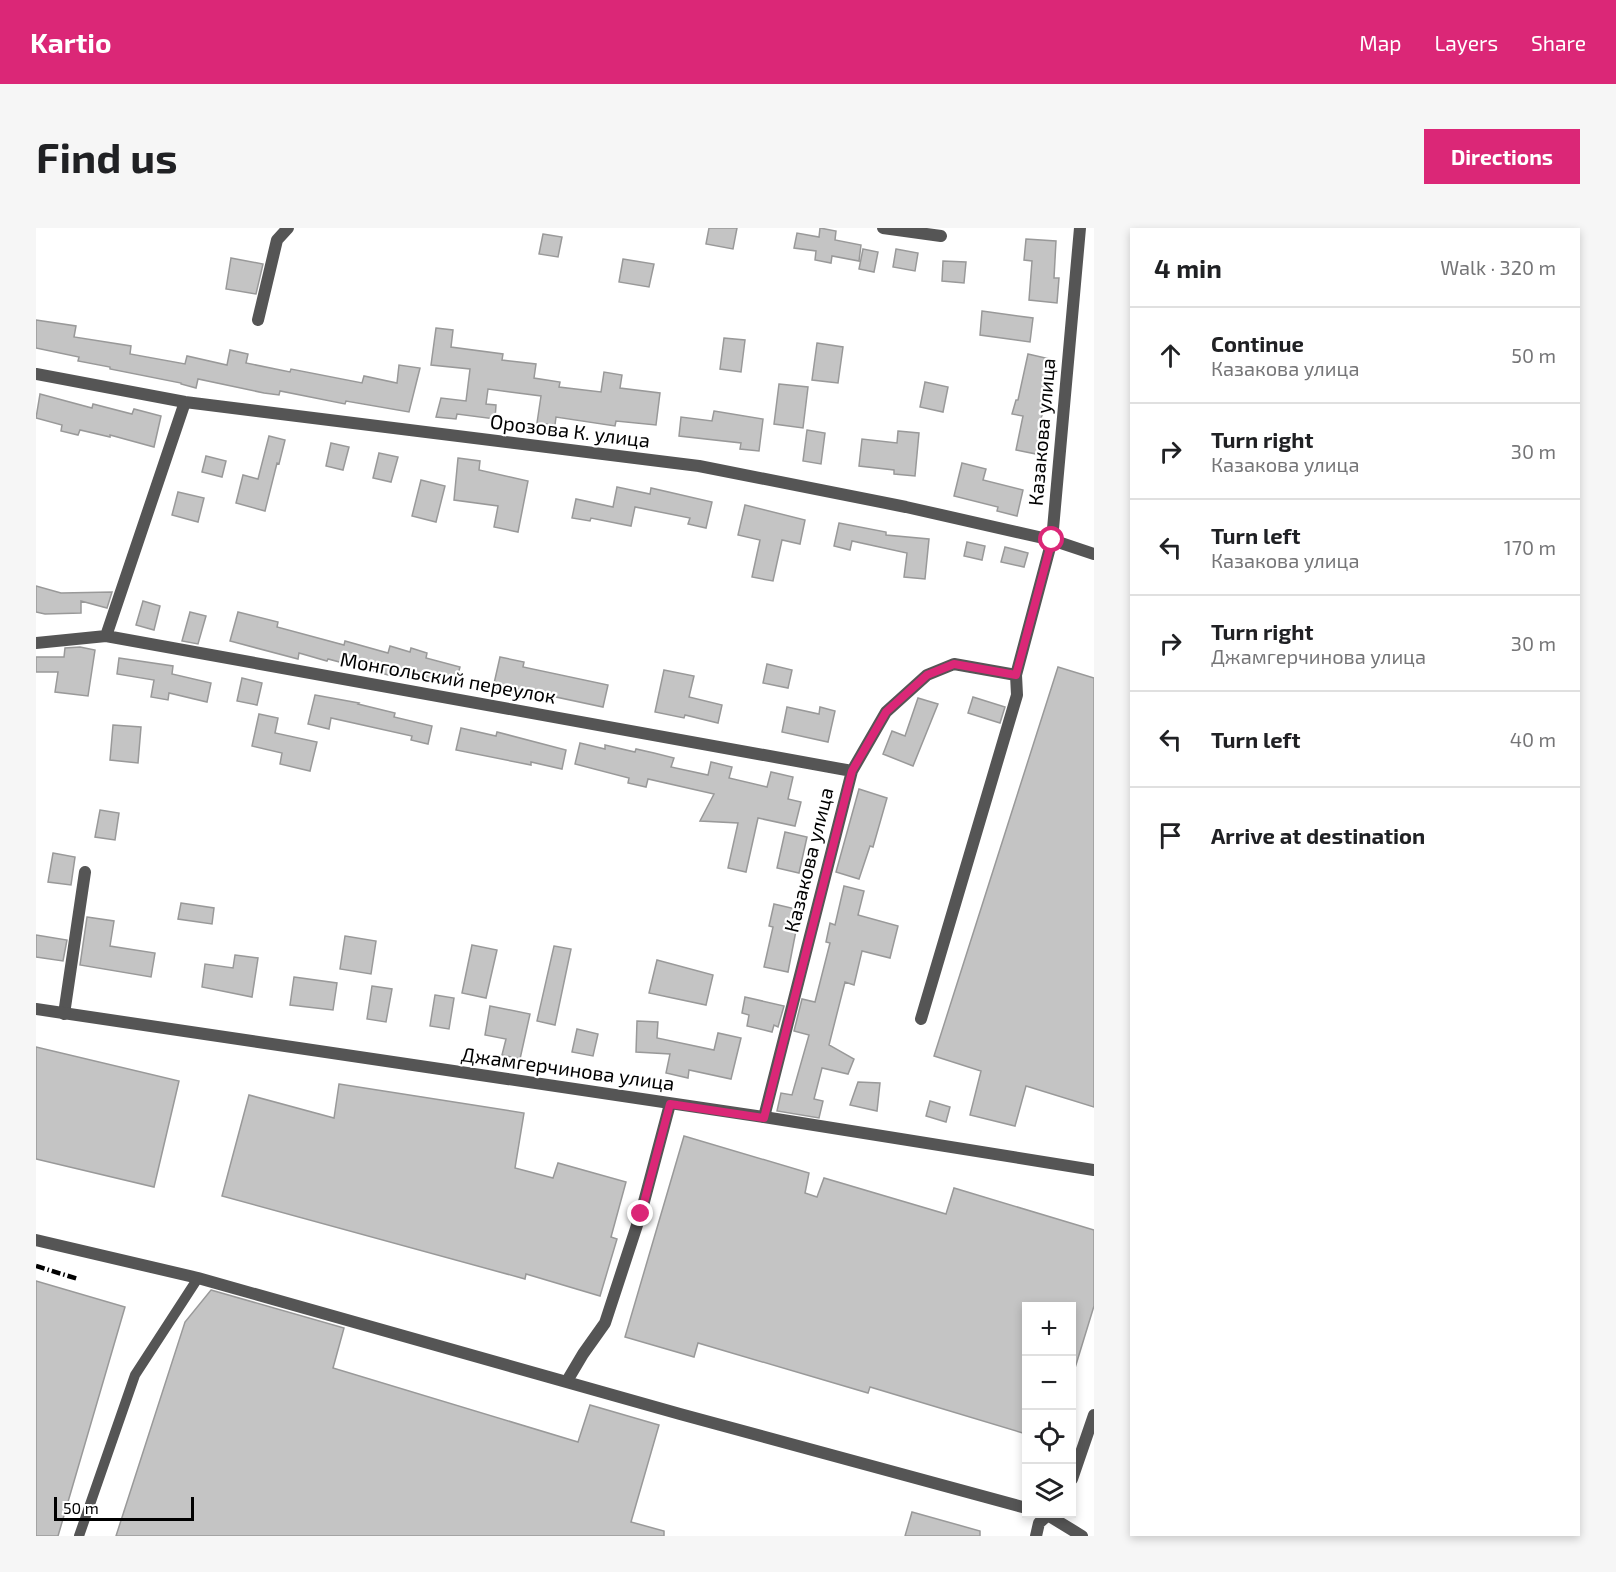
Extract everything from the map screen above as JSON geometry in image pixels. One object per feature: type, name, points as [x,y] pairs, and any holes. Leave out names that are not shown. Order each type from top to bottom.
[{"type":"street","points":[[258,320],[277,240],[288,228]]},
{"type":"street","points":[[883,228],[941,236]]},
{"type":"street","name":"Казакова улица","points":[[764,1118],[852,771],[886,712],[927,675],[954,664],[1016,675],[1052,540],[1080,228]]},
{"type":"street","name":"Орозова К. улица","points":[[36,374],[185,402],[699,466],[906,507],[1052,540],[1094,554]]},
{"type":"street","points":[[106,636],[185,402]]},
{"type":"street","name":"Монгольский переулок","points":[[36,643],[106,636],[852,771]]},
{"type":"street","points":[[921,1019],[1017,695],[1016,675]]},
{"type":"street","points":[[64,1014],[85,872]]},
{"type":"street","name":"Джамгерчинова улица","points":[[36,1009],[1094,1170]]},
{"type":"street","points":[[567,1382],[605,1323],[641,1214],[670,1104]]},
{"type":"street","points":[[36,1240],[198,1278],[1022,1507]]},
{"type":"street","points":[[1076,1465],[1094,1415]]},
{"type":"street","points":[[1036,1536],[1039,1522],[1044,1518]]},
{"type":"street","points":[[1054,1518],[1082,1536]]},
{"type":"lane","points":[[79,1536],[135,1374],[198,1278]]},
{"type":"building","points":[[709,228],[737,228],[733,249],[706,244]]},
{"type":"building","points":[[820,228],[836,231],[835,240],[861,245],[859,261],[832,256],[831,263],[815,260],[816,251],[794,248],[797,233],[819,237]]},
{"type":"building","points":[[543,234],[562,237],[558,257],[539,254]]},
{"type":"building","points":[[1026,239],[1056,241],[1054,278],[1059,278],[1057,303],[1029,300],[1032,261],[1024,260]]},
{"type":"building","points":[[863,249],[878,252],[874,272],[859,269]]},
{"type":"building","points":[[896,249],[918,253],[915,271],[893,267]]},
{"type":"building","points":[[231,258],[263,264],[256,294],[226,289]]},
{"type":"building","points":[[623,259],[654,264],[649,287],[619,282]]},
{"type":"building","points":[[943,261],[966,262],[964,283],[942,281]]},
{"type":"building","points":[[982,311],[1033,318],[1030,342],[980,335]]},
{"type":"building","points":[[36,320],[76,326],[74,337],[131,346],[130,354],[185,364],[187,356],[227,365],[230,350],[248,354],[246,363],[362,383],[364,376],[397,383],[399,365],[420,368],[409,412],[346,401],[345,404],[280,391],[279,395],[264,393],[198,379],[196,388],[78,361],[79,357],[36,348]]},
{"type":"building","points":[[436,328],[453,330],[451,347],[503,354],[502,360],[536,364],[534,378],[560,382],[559,387],[601,392],[604,372],[622,375],[620,388],[660,393],[656,425],[616,421],[615,426],[556,417],[555,425],[537,423],[541,396],[488,389],[486,404],[496,405],[495,419],[457,414],[456,419],[436,417],[441,398],[466,401],[470,369],[431,365]]},
{"type":"building","points":[[724,338],[745,340],[741,372],[720,369]]},
{"type":"building","points":[[817,343],[843,347],[838,383],[812,380]]},
{"type":"building","points":[[1028,354],[1050,359],[1040,405],[1044,406],[1039,428],[1046,429],[1041,455],[1016,450],[1023,416],[1012,414],[1016,400],[1018,400]]},
{"type":"building","points":[[925,382],[948,387],[943,412],[920,407]]},
{"type":"building","points":[[779,384],[808,387],[803,428],[774,424]]},
{"type":"building","points":[[40,394],[92,408],[93,404],[132,414],[134,409],[161,416],[154,447],[110,435],[110,437],[80,430],[78,435],[61,431],[62,425],[36,418]]},
{"type":"building","points":[[714,411],[763,419],[759,451],[740,449],[741,443],[679,436],[681,417],[712,421]]},
{"type":"building","points":[[807,430],[825,433],[821,464],[803,461]]},
{"type":"building","points":[[898,431],[919,433],[915,476],[894,474],[894,470],[859,466],[862,439],[897,443]]},
{"type":"building","points":[[269,436],[285,440],[265,511],[236,503],[243,475],[258,479]]},
{"type":"building","points":[[331,443],[349,447],[343,470],[326,466]]},
{"type":"building","points":[[379,453],[398,457],[391,482],[373,478]]},
{"type":"building","points":[[206,456],[226,461],[222,477],[202,472]]},
{"type":"building","points":[[458,458],[480,461],[479,470],[528,481],[518,532],[494,527],[498,506],[454,500]]},
{"type":"building","points":[[962,463],[986,469],[983,480],[1023,490],[1017,516],[997,511],[998,507],[954,496]]},
{"type":"building","points":[[421,480],[445,486],[436,522],[412,516]]},
{"type":"building","points":[[617,487],[650,494],[651,488],[712,502],[706,528],[688,524],[690,518],[635,507],[631,526],[591,518],[590,521],[572,518],[576,499],[613,507]]},
{"type":"building","points":[[178,492],[204,498],[198,522],[172,515]]},
{"type":"building","points":[[745,505],[805,520],[800,544],[782,540],[773,581],[752,577],[760,540],[738,535]]},
{"type":"building","points":[[839,523],[886,532],[886,535],[929,539],[925,579],[904,577],[907,553],[852,541],[850,550],[834,546]]},
{"type":"building","points":[[967,542],[985,546],[982,560],[964,556]]},
{"type":"building","points":[[1005,547],[1028,553],[1024,567],[1001,562]]},
{"type":"building","points":[[36,586],[61,593],[112,592],[107,608],[81,601],[81,613],[45,614],[36,612]]},
{"type":"building","points":[[143,601],[160,606],[154,630],[136,625]]},
{"type":"building","points":[[190,612],[206,616],[198,644],[182,641]]},
{"type":"building","points":[[238,612],[278,622],[277,627],[344,645],[345,641],[388,653],[390,646],[410,652],[411,648],[427,653],[426,658],[460,667],[455,685],[397,672],[396,677],[299,653],[298,659],[230,641]]},
{"type":"building","points":[[80,647],[95,650],[88,696],[55,692],[58,672],[36,672],[36,657],[64,657],[65,648]]},
{"type":"building","points":[[500,657],[524,662],[523,667],[608,685],[603,707],[518,689],[517,694],[493,688]]},
{"type":"building","points":[[119,658],[173,666],[172,674],[211,683],[207,702],[169,693],[168,700],[151,697],[154,680],[117,674]]},
{"type":"building","points":[[767,664],[792,670],[788,688],[763,683]]},
{"type":"building","points":[[1058,667],[1094,678],[1094,1107],[1026,1086],[1015,1126],[970,1115],[981,1071],[934,1056]]},
{"type":"building","points":[[664,670],[694,676],[689,697],[722,705],[718,723],[685,715],[684,718],[655,712]]},
{"type":"building","points":[[242,678],[262,683],[257,705],[237,701]]},
{"type":"building","points":[[315,695],[359,703],[395,713],[394,717],[432,726],[428,744],[411,740],[412,736],[331,718],[329,729],[308,724]]},
{"type":"building","points":[[973,697],[1005,707],[1000,723],[968,713]]},
{"type":"building","points":[[918,698],[938,704],[913,766],[883,754],[892,731],[905,736]]},
{"type":"building","points":[[787,707],[819,714],[820,707],[835,711],[828,742],[782,732]]},
{"type":"building","points":[[259,714],[278,718],[275,733],[317,742],[310,771],[280,764],[282,753],[252,746]]},
{"type":"building","points":[[113,725],[141,727],[138,763],[110,760]]},
{"type":"building","points":[[461,728],[496,736],[497,732],[566,750],[562,769],[456,750]]},
{"type":"building","points":[[580,743],[605,749],[605,745],[635,752],[636,749],[674,758],[671,767],[708,775],[711,762],[732,767],[729,778],[767,787],[771,772],[793,777],[788,799],[801,802],[795,826],[758,818],[746,872],[728,868],[738,823],[700,821],[714,794],[648,779],[646,787],[628,783],[629,778],[575,764]]},
{"type":"building","points":[[859,789],[887,798],[873,847],[870,846],[859,879],[836,872]]},
{"type":"building","points":[[100,810],[119,813],[115,840],[95,837]]},
{"type":"building","points":[[785,832],[807,837],[799,873],[777,868]]},
{"type":"building","points":[[53,853],[75,857],[71,885],[48,882]]},
{"type":"building","points":[[844,886],[864,891],[858,915],[898,926],[890,958],[862,951],[854,985],[845,982],[829,1045],[854,1059],[848,1074],[822,1068],[814,1099],[823,1101],[819,1118],[777,1111],[781,1093],[792,1095],[809,1035],[794,1031],[802,999],[815,1002],[830,943],[826,942],[830,923],[835,925]]},
{"type":"building","points":[[181,903],[214,908],[212,924],[178,919]]},
{"type":"building","points":[[774,904],[800,910],[788,972],[764,967],[773,927],[769,926]]},
{"type":"building","points":[[87,917],[114,921],[110,946],[155,953],[151,977],[80,965]]},
{"type":"building","points":[[36,935],[67,940],[63,961],[36,957]]},
{"type":"building","points":[[345,936],[376,941],[371,974],[340,969]]},
{"type":"building","points":[[472,945],[497,950],[486,998],[462,993]]},
{"type":"building","points":[[554,946],[571,949],[555,1025],[537,1021]]},
{"type":"building","points":[[235,955],[258,958],[252,997],[202,987],[205,964],[233,968]]},
{"type":"building","points":[[657,960],[713,975],[706,1005],[649,993]]},
{"type":"building","points":[[294,977],[337,983],[333,1010],[290,1005]]},
{"type":"building","points":[[372,986],[392,989],[386,1022],[367,1019]]},
{"type":"building","points":[[435,995],[454,998],[449,1029],[430,1026]]},
{"type":"building","points":[[745,997],[784,1006],[778,1027],[774,1025],[772,1032],[747,1026],[749,1015],[742,1013]]},
{"type":"building","points":[[490,1006],[530,1014],[520,1059],[502,1055],[506,1039],[485,1035]]},
{"type":"building","points":[[637,1021],[658,1022],[657,1038],[714,1050],[718,1033],[741,1038],[731,1079],[689,1070],[688,1078],[666,1073],[670,1054],[636,1052]]},
{"type":"building","points":[[577,1029],[598,1034],[593,1056],[572,1052]]},
{"type":"building","points":[[36,1047],[179,1081],[154,1187],[36,1159]]},
{"type":"building","points":[[858,1082],[880,1083],[877,1111],[850,1105]]},
{"type":"building","points":[[339,1084],[524,1113],[515,1168],[553,1178],[558,1163],[626,1182],[611,1237],[617,1239],[600,1296],[526,1274],[525,1279],[222,1196],[249,1095],[334,1118]]},
{"type":"building","points":[[930,1101],[950,1107],[946,1122],[926,1116]]},
{"type":"building","points":[[684,1136],[809,1173],[805,1193],[817,1197],[824,1178],[946,1214],[954,1188],[1094,1230],[1094,1306],[1076,1365],[1076,1302],[1022,1302],[1022,1433],[870,1387],[868,1393],[698,1343],[694,1357],[625,1337]]},
{"type":"building","points":[[36,1281],[125,1307],[58,1536],[36,1536]]},
{"type":"building","points":[[211,1290],[344,1328],[333,1368],[578,1442],[590,1405],[659,1425],[631,1522],[664,1531],[664,1536],[116,1536],[185,1322]]},
{"type":"building","points":[[912,1512],[980,1531],[980,1536],[905,1536]]},
{"type":"railway","points":[[36,1266],[78,1279]]},
{"type":"route","points":[[641,1214],[670,1104],[764,1118],[852,771],[886,712],[927,675],[954,664],[1016,675],[1052,540]]}]
